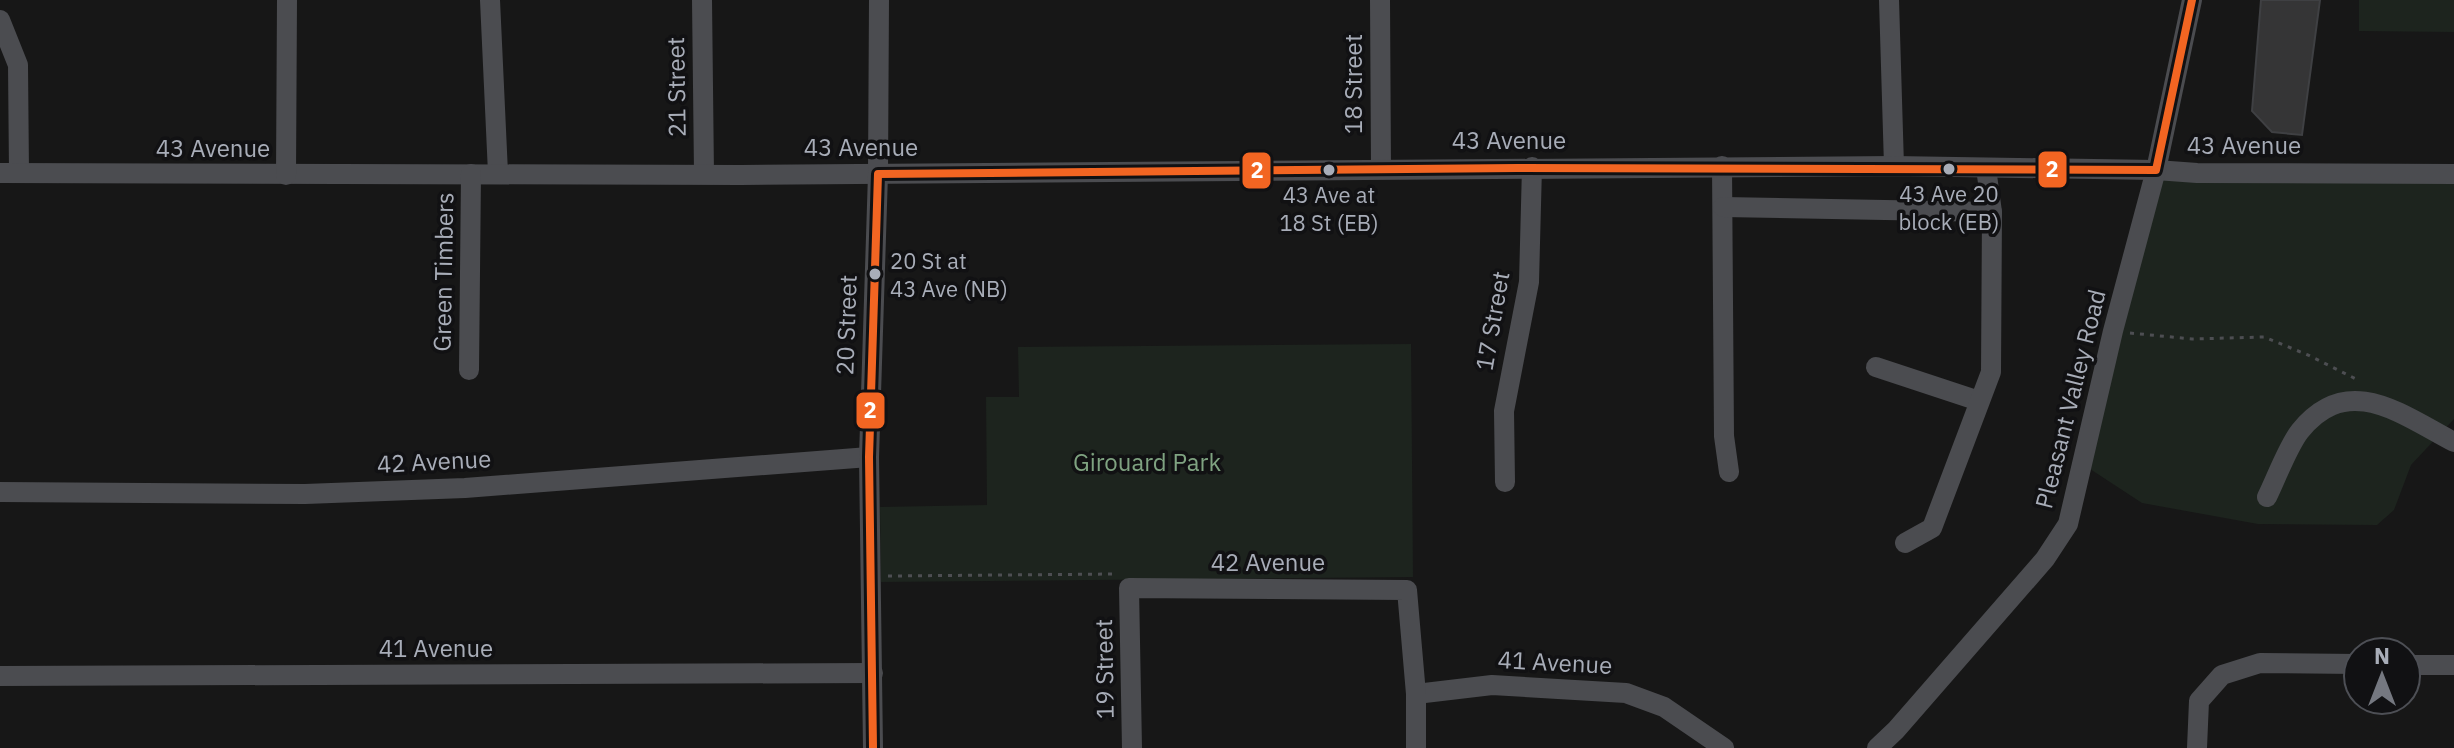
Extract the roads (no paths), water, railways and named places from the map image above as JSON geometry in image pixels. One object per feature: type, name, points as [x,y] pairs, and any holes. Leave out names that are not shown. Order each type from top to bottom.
[{"type":"street","points":[[286,175],[287,0]]},
{"type":"street","points":[[490,0],[498,173]]},
{"type":"street","name":"21 Street","points":[[702,0],[704,174]]},
{"type":"street","name":"20 Street","points":[[873,748],[869,457],[878,174],[879,0]]},
{"type":"street","name":"18 Street","points":[[1380,0],[1381,168]]},
{"type":"street","points":[[1889,0],[1894,166]]},
{"type":"street","name":"Pleasant Valley Road","points":[[1877,748],[2045,559],[2068,524],[2113,331],[2156,170],[2192,0]]},
{"type":"street","points":[[0,20],[18,65],[10,173]]},
{"type":"street","points":[[1722,166],[1724,436],[1729,472]]},
{"type":"street","name":"43 Avenue","points":[[10,173],[878,174],[1894,166],[2197,173],[2454,174]]},
{"type":"street","name":"17 Street","points":[[1505,482],[1504,411],[1529,282],[1532,167]]},
{"type":"street","points":[[1905,543],[1932,528],[1991,372],[1992,212],[1986,168]]},
{"type":"street","name":"Green Timbers","points":[[469,370],[471,174]]},
{"type":"street","points":[[1723,207],[1992,212]]},
{"type":"street","points":[[1876,367],[1979,401]]},
{"type":"street","points":[[2267,497],[2299,432],[2323,408],[2356,399],[2380,404],[2454,442]]},
{"type":"street","name":"42 Avenue","points":[[0,492],[305,494],[465,488],[869,457]]},
{"type":"street","name":"42 Avenue","points":[[1129,588],[1407,590],[1416,694]]},
{"type":"street","name":"19 Street","points":[[1129,588],[1132,748]]},
{"type":"street","points":[[2197,748],[2199,701],[2222,675],[2260,663],[2342,664]]},
{"type":"street","points":[[2422,665],[2454,665]]},
{"type":"street","name":"41 Avenue","points":[[0,676],[873,673]]},
{"type":"street","name":"41 Avenue","points":[[1416,694],[1492,685],[1626,693],[1664,707],[1718,746]]},
{"type":"street","points":[[1416,694],[1416,748]]},
{"type":"place","name":"43 Ave 20 block (EB)","points":[[1949,169]]},
{"type":"place","name":"43 Ave at 18 St (EB)","points":[[1329,170]]},
{"type":"place","name":"20 St at 43 Ave (NB)","points":[[875,274]]},
{"type":"park label","name":"Girouard Park","points":[[1147,463]]}]
